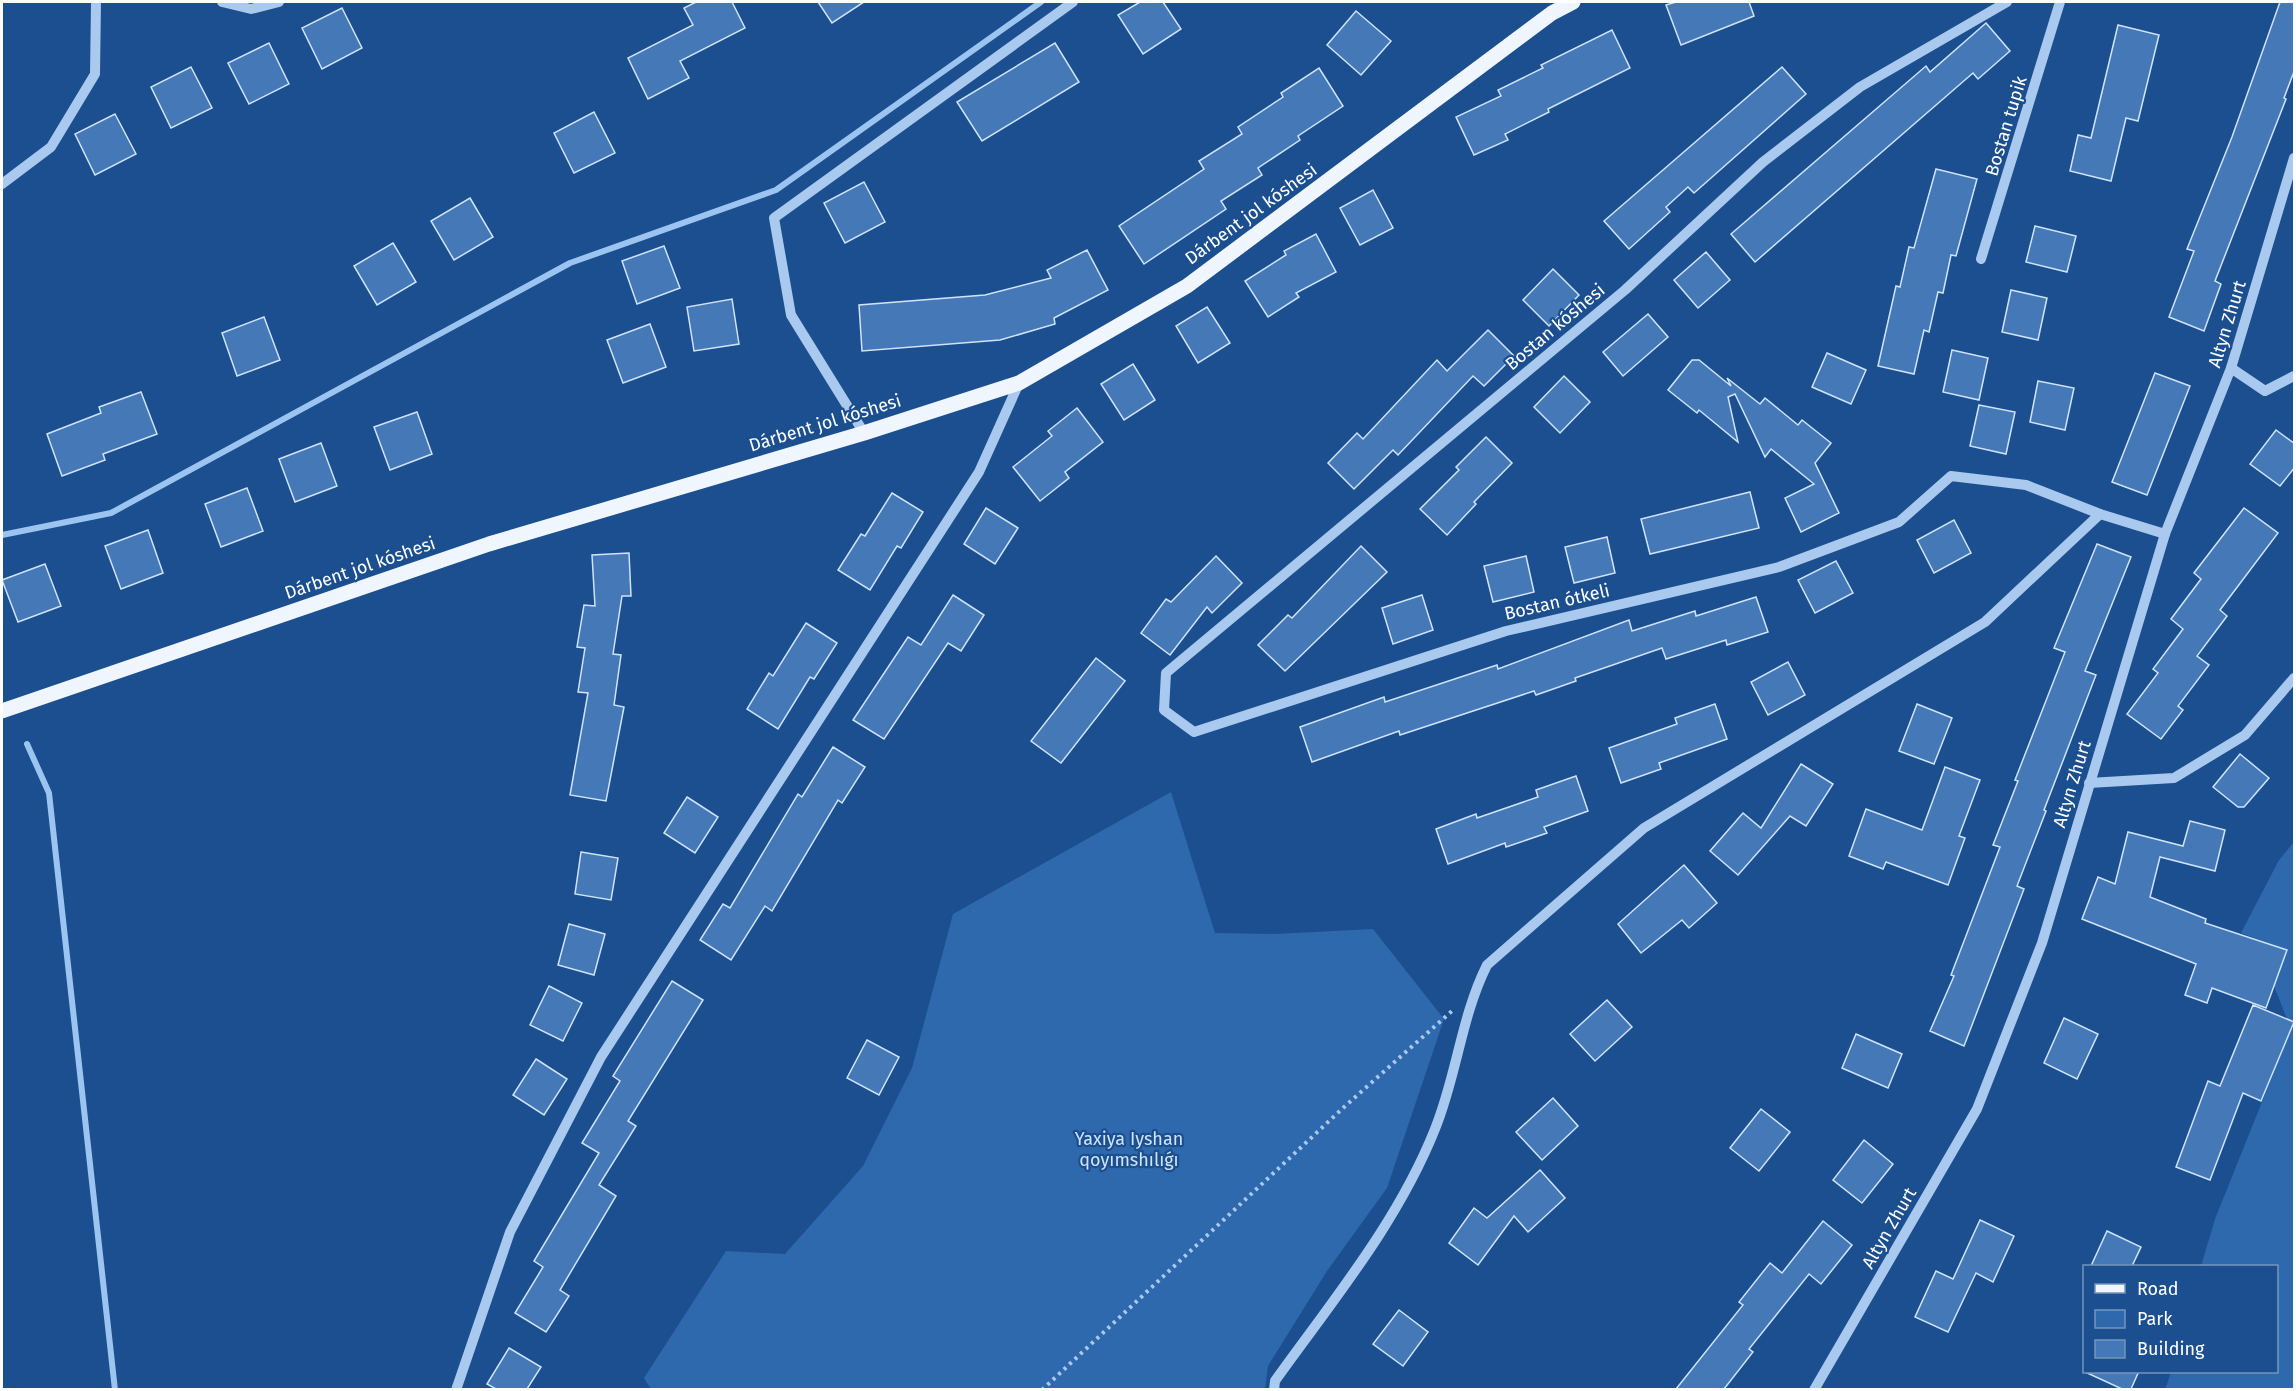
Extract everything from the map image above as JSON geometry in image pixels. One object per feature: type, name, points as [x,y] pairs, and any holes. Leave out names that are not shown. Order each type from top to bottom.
[{"type":"main road","name":"Dárbent jol kóshesi","points":[[2,711],[489,544],[864,433],[1019,383],[1187,286],[1552,13],[1573,2]]},
{"type":"street","points":[[2,184],[51,147],[95,74],[96,2]]},
{"type":"street","points":[[222,2],[251,9],[274,4]]},
{"type":"street","points":[[864,433],[791,315],[774,218],[1073,2]]},
{"type":"street","name":"Bostan kóshesi","points":[[1164,710],[1166,672],[1625,290],[1763,162],[1860,87],[2007,2]]},
{"type":"street","name":"Bostan tupik","points":[[1981,259],[2060,2]]},
{"type":"street","name":"Altyn Zhurt","points":[[1814,1389],[1977,1108],[2042,943],[2165,534],[2231,368],[2295,158]]},
{"type":"street","points":[[2231,368],[2265,391],[2295,376]]},
{"type":"street","points":[[456,1389],[510,1232],[601,1057],[979,472],[1019,383]]},
{"type":"street","name":"Bostan ótkeli","points":[[1164,710],[1194,732],[1506,631],[1779,567],[1899,522],[1951,476],[2026,485],[2100,514]]},
{"type":"street","points":[[1274,1389],[1275,1381],[1390,1222],[1436,1128],[1473,992],[1487,965],[1644,828],[1985,622],[2100,514],[2165,534]]},
{"type":"street","points":[[2089,783],[2174,778],[2245,735],[2295,678]]},
{"type":"path","points":[[1042,1389],[1343,1108],[1473,992]]},
{"type":"green space","name":"Yaxiya Iyshan qoyımshılıǵı","points":[[1171,792],[1215,933],[1274,934],[1373,929],[1444,1019],[1387,1188],[1327,1271],[1268,1366],[1265,1389],[651,1389],[644,1378],[726,1251],[785,1254],[863,1166],[912,1068],[953,914]]},
{"type":"green space","points":[[2294,842],[2294,1022],[2287,1019],[2274,986],[2287,950],[2241,933],[2279,860]]},
{"type":"green space","points":[[2294,1022],[2294,1389],[2165,1390],[2171,1373],[2278,1373],[2278,1265],[2201,1265],[2215,1219]]},
{"type":"building","points":[[696,2],[732,2],[745,28],[680,61],[689,78],[648,99],[628,58],[693,25],[684,8]]},
{"type":"building","points":[[818,2],[864,2],[832,23]]},
{"type":"building","points":[[1140,2],[1163,2],[1181,29],[1143,54],[1118,15]]},
{"type":"building","points":[[1676,2],[1749,2],[1754,16],[1681,45],[1666,5]]},
{"type":"building","points":[[2280,2],[2295,2],[2295,69],[2284,98],[2286,99],[2215,281],[2221,284],[2204,331],[2169,317],[2194,251],[2187,249],[2232,137]]},
{"type":"building","points":[[342,8],[362,48],[322,69],[302,28]]},
{"type":"building","points":[[1356,11],[1391,41],[1361,75],[1327,45]]},
{"type":"building","points":[[1986,23],[2010,51],[1978,79],[1973,73],[1755,262],[1731,234],[1926,66],[1930,72]]},
{"type":"building","points":[[2118,25],[2159,35],[2138,121],[2126,118],[2111,181],[2070,171],[2078,135],[2091,138]]},
{"type":"building","points":[[1612,30],[1630,68],[1548,109],[1549,112],[1505,134],[1508,140],[1474,155],[1456,117],[1501,96],[1498,90],[1543,68],[1541,65]]},
{"type":"building","points":[[269,43],[289,84],[249,104],[228,63]]},
{"type":"building","points":[[1055,43],[1079,82],[982,141],[957,102]]},
{"type":"building","points":[[191,67],[212,108],[171,128],[151,87]]},
{"type":"building","points":[[1782,67],[1806,94],[1694,193],[1688,187],[1666,207],[1670,212],[1629,249],[1604,221]]},
{"type":"building","points":[[1319,68],[1343,106],[1298,136],[1300,140],[1258,168],[1262,175],[1221,201],[1226,209],[1144,264],[1119,226],[1204,169],[1199,161],[1242,134],[1238,127],[1283,97],[1281,93]]},
{"type":"building","points":[[594,112],[615,153],[574,173],[554,133]]},
{"type":"building","points":[[115,114],[136,154],[95,175],[75,134]]},
{"type":"building","points":[[1936,169],[1977,179],[1956,256],[1951,255],[1943,293],[1938,292],[1929,332],[1924,330],[1914,374],[1878,366],[1896,286],[1900,287],[1909,247],[1914,248]]},
{"type":"building","points":[[864,182],[885,222],[845,243],[824,203]]},
{"type":"building","points":[[1373,190],[1393,228],[1360,245],[1340,208]]},
{"type":"building","points":[[470,198],[493,237],[454,260],[431,221]]},
{"type":"building","points":[[2035,226],[2076,236],[2067,272],[2026,262]]},
{"type":"building","points":[[1316,234],[1336,272],[1296,293],[1299,297],[1268,317],[1245,281],[1286,255],[1284,251]]},
{"type":"building","points":[[393,243],[416,282],[377,305],[354,266]]},
{"type":"building","points":[[664,246],[680,288],[637,304],[622,261]]},
{"type":"building","points":[[1087,250],[1108,290],[1054,318],[1055,324],[1000,340],[862,351],[859,305],[985,295],[1051,278],[1047,270]]},
{"type":"building","points":[[1706,252],[1730,280],[1698,308],[1674,280]]},
{"type":"building","points":[[1553,269],[1579,295],[1549,326],[1523,300]]},
{"type":"building","points":[[2011,290],[2047,298],[2038,340],[2002,332]]},
{"type":"building","points":[[732,299],[739,344],[694,351],[687,307]]},
{"type":"building","points":[[1207,307],[1230,343],[1198,363],[1176,326]]},
{"type":"building","points":[[1648,314],[1668,337],[1623,376],[1603,352]]},
{"type":"building","points":[[264,317],[280,360],[237,376],[222,333]]},
{"type":"building","points":[[650,324],[666,367],[623,383],[607,340]]},
{"type":"building","points":[[1488,330],[1514,356],[1484,386],[1473,376],[1398,455],[1393,450],[1354,489],[1328,463],[1357,433],[1363,439],[1437,360],[1447,371]]},
{"type":"building","points":[[1952,350],[1988,358],[1979,400],[1943,392]]},
{"type":"building","points":[[1827,353],[1866,370],[1851,404],[1812,387]]},
{"type":"building","points":[[1692,360],[1699,360],[1731,386],[1727,378],[1760,404],[1765,398],[1798,425],[1802,420],[1831,443],[1815,463],[1839,513],[1801,532],[1785,498],[1814,484],[1771,449],[1765,457],[1735,394],[1728,397],[1738,442],[1699,410],[1697,413],[1668,390]]},
{"type":"building","points":[[1133,364],[1155,400],[1124,420],[1101,384]]},
{"type":"building","points":[[2155,373],[2190,386],[2147,495],[2112,482]]},
{"type":"building","points":[[1564,376],[1590,402],[1560,433],[1534,407]]},
{"type":"building","points":[[2038,381],[2074,388],[2065,430],[2030,422]]},
{"type":"building","points":[[141,392],[157,434],[103,454],[105,460],[62,476],[47,434],[101,413],[99,407]]},
{"type":"building","points":[[1979,405],[2015,412],[2006,454],[1970,446]]},
{"type":"building","points":[[1077,408],[1103,442],[1065,472],[1069,478],[1040,501],[1013,467],[1052,436],[1048,431]]},
{"type":"building","points":[[417,412],[432,454],[390,470],[374,427]]},
{"type":"building","points":[[2276,430],[2295,444],[2295,467],[2280,486],[2250,464]]},
{"type":"building","points":[[1486,437],[1512,463],[1474,502],[1476,504],[1447,535],[1420,509],[1459,470],[1456,467]]},
{"type":"building","points":[[321,443],[337,486],[295,502],[279,459]]},
{"type":"building","points":[[247,488],[263,531],[221,547],[205,504]]},
{"type":"building","points":[[1750,492],[1759,528],[1650,554],[1641,519]]},
{"type":"building","points":[[892,493],[923,512],[901,548],[897,546],[870,590],[838,570],[861,534],[865,536]]},
{"type":"building","points":[[986,508],[1018,528],[995,564],[964,544]]},
{"type":"building","points":[[2244,508],[2278,533],[2220,610],[2227,616],[2197,656],[2209,665],[2178,706],[2183,710],[2161,739],[2127,714],[2158,673],[2153,669],[2183,629],[2171,619],[2201,579],[2194,573]]},
{"type":"building","points":[[1954,520],[1971,553],[1934,573],[1917,540]]},
{"type":"building","points":[[148,530],[163,573],[121,589],[105,546]]},
{"type":"building","points":[[1607,537],[1615,573],[1574,583],[1565,547]]},
{"type":"building","points":[[2097,544],[2131,557],[2085,671],[2096,675],[2017,886],[2024,889],[1964,1046],[1930,1031],[1954,976],[1951,975],[2000,847],[1993,845],[2018,781],[2015,780],[2065,652],[2054,648]]},
{"type":"building","points":[[1361,546],[1387,572],[1285,671],[1258,645],[1288,615],[1292,618]]},
{"type":"building","points":[[629,553],[631,596],[622,596],[613,654],[621,655],[614,705],[624,707],[606,801],[570,795],[588,693],[578,692],[585,648],[577,647],[584,605],[595,606],[592,555]]},
{"type":"building","points":[[1216,556],[1242,583],[1212,613],[1207,607],[1170,655],[1141,633],[1166,599],[1171,602]]},
{"type":"building","points":[[1526,556],[1534,592],[1493,602],[1484,566]]},
{"type":"building","points":[[1836,561],[1853,593],[1815,613],[1798,580]]},
{"type":"building","points":[[45,564],[61,606],[18,622],[2,580]]},
{"type":"building","points":[[953,595],[984,615],[961,651],[948,643],[884,739],[853,720],[908,637],[921,645]]},
{"type":"building","points":[[1422,595],[1433,630],[1393,644],[1382,608]]},
{"type":"building","points":[[1756,597],[1768,632],[1727,645],[1726,640],[1666,659],[1662,648],[1575,678],[1576,681],[1536,695],[1534,691],[1400,735],[1399,731],[1312,762],[1300,727],[1384,697],[1385,702],[1497,665],[1498,669],[1629,620],[1632,631],[1695,611],[1696,616]]},
{"type":"building","points":[[806,623],[837,643],[814,679],[810,677],[778,729],[747,709],[769,673],[773,676]]},
{"type":"building","points":[[1096,658],[1125,681],[1061,763],[1031,741]]},
{"type":"building","points":[[1788,662],[1805,695],[1768,715],[1751,682]]},
{"type":"building","points":[[1715,704],[1727,739],[1659,763],[1661,769],[1621,783],[1609,748],[1677,724],[1675,718]]},
{"type":"building","points":[[1917,704],[1952,718],[1934,764],[1899,751]]},
{"type":"building","points":[[833,747],[865,767],[842,803],[838,800],[772,911],[765,906],[731,960],[700,940],[723,904],[730,908],[798,794],[802,797]]},
{"type":"building","points":[[2240,754],[2269,778],[2244,807],[2238,807],[2213,787]]},
{"type":"building","points":[[1801,764],[1833,784],[1806,826],[1790,816],[1738,875],[1710,851],[1743,813],[1761,828]]},
{"type":"building","points":[[1945,767],[1980,780],[1959,836],[1965,838],[1948,885],[1886,862],[1883,869],[1849,856],[1866,809],[1922,830]]},
{"type":"building","points":[[1576,776],[1588,811],[1544,827],[1547,833],[1506,847],[1505,843],[1448,864],[1436,829],[1476,814],[1477,818],[1538,797],[1536,790]]},
{"type":"building","points":[[687,797],[718,817],[695,853],[664,833]]},
{"type":"building","points":[[2190,821],[2225,830],[2215,871],[2160,857],[2150,897],[2206,919],[2205,923],[2287,950],[2266,1008],[2212,988],[2207,1003],[2185,995],[2196,964],[2082,919],[2098,877],[2115,884],[2128,832],[2183,846]]},
{"type":"building","points":[[581,852],[618,858],[611,900],[575,894]]},
{"type":"building","points":[[1684,865],[1717,903],[1689,928],[1682,920],[1641,953],[1618,924]]},
{"type":"building","points":[[569,924],[605,934],[594,975],[558,965]]},
{"type":"building","points":[[672,981],[703,1000],[628,1121],[636,1126],[599,1185],[616,1196],[560,1290],[569,1296],[546,1332],[515,1313],[543,1267],[534,1261],[599,1153],[582,1143],[620,1081],[613,1076]]},
{"type":"building","points":[[549,986],[582,1003],[563,1041],[530,1025]]},
{"type":"building","points":[[1607,1000],[1632,1027],[1595,1061],[1570,1034]]},
{"type":"building","points":[[2253,1005],[2294,1022],[2261,1101],[2243,1093],[2210,1180],[2176,1167],[2208,1081],[2220,1086]]},
{"type":"building","points":[[2064,1018],[2098,1034],[2077,1079],[2044,1063]]},
{"type":"building","points":[[1856,1034],[1902,1054],[1888,1088],[1842,1068]]},
{"type":"building","points":[[867,1040],[899,1057],[879,1095],[847,1078]]},
{"type":"building","points":[[536,1059],[567,1079],[544,1115],[513,1095]]},
{"type":"building","points":[[1553,1098],[1578,1126],[1542,1160],[1516,1132]]},
{"type":"building","points":[[1761,1109],[1790,1132],[1759,1171],[1730,1148]]},
{"type":"building","points":[[1864,1140],[1893,1164],[1862,1203],[1833,1180]]},
{"type":"building","points":[[1540,1170],[1565,1198],[1528,1232],[1514,1216],[1478,1265],[1449,1243],[1474,1208],[1487,1218]]},
{"type":"building","points":[[1980,1220],[2014,1236],[1993,1282],[1976,1273],[1948,1332],[1915,1317],[1936,1271],[1953,1279]]},
{"type":"building","points":[[1823,1221],[1852,1245],[1821,1284],[1809,1274],[1749,1349],[1753,1352],[1724,1389],[1676,1389],[1743,1305],[1739,1302],[1770,1263],[1782,1273]]},
{"type":"building","points":[[2107,1231],[2141,1247],[2132,1265],[2091,1265]]},
{"type":"building","points":[[1399,1310],[1428,1332],[1403,1366],[1373,1344]]},
{"type":"building","points":[[509,1348],[541,1367],[527,1389],[496,1389],[487,1384]]},
{"type":"building","points":[[2087,1373],[2138,1373],[2131,1389],[2122,1389]]},
{"type":"waterway","points":[[2,535],[111,513],[570,263],[776,190],[1041,2]]},
{"type":"waterway","points":[[27,744],[49,793],[115,1390]]}]
